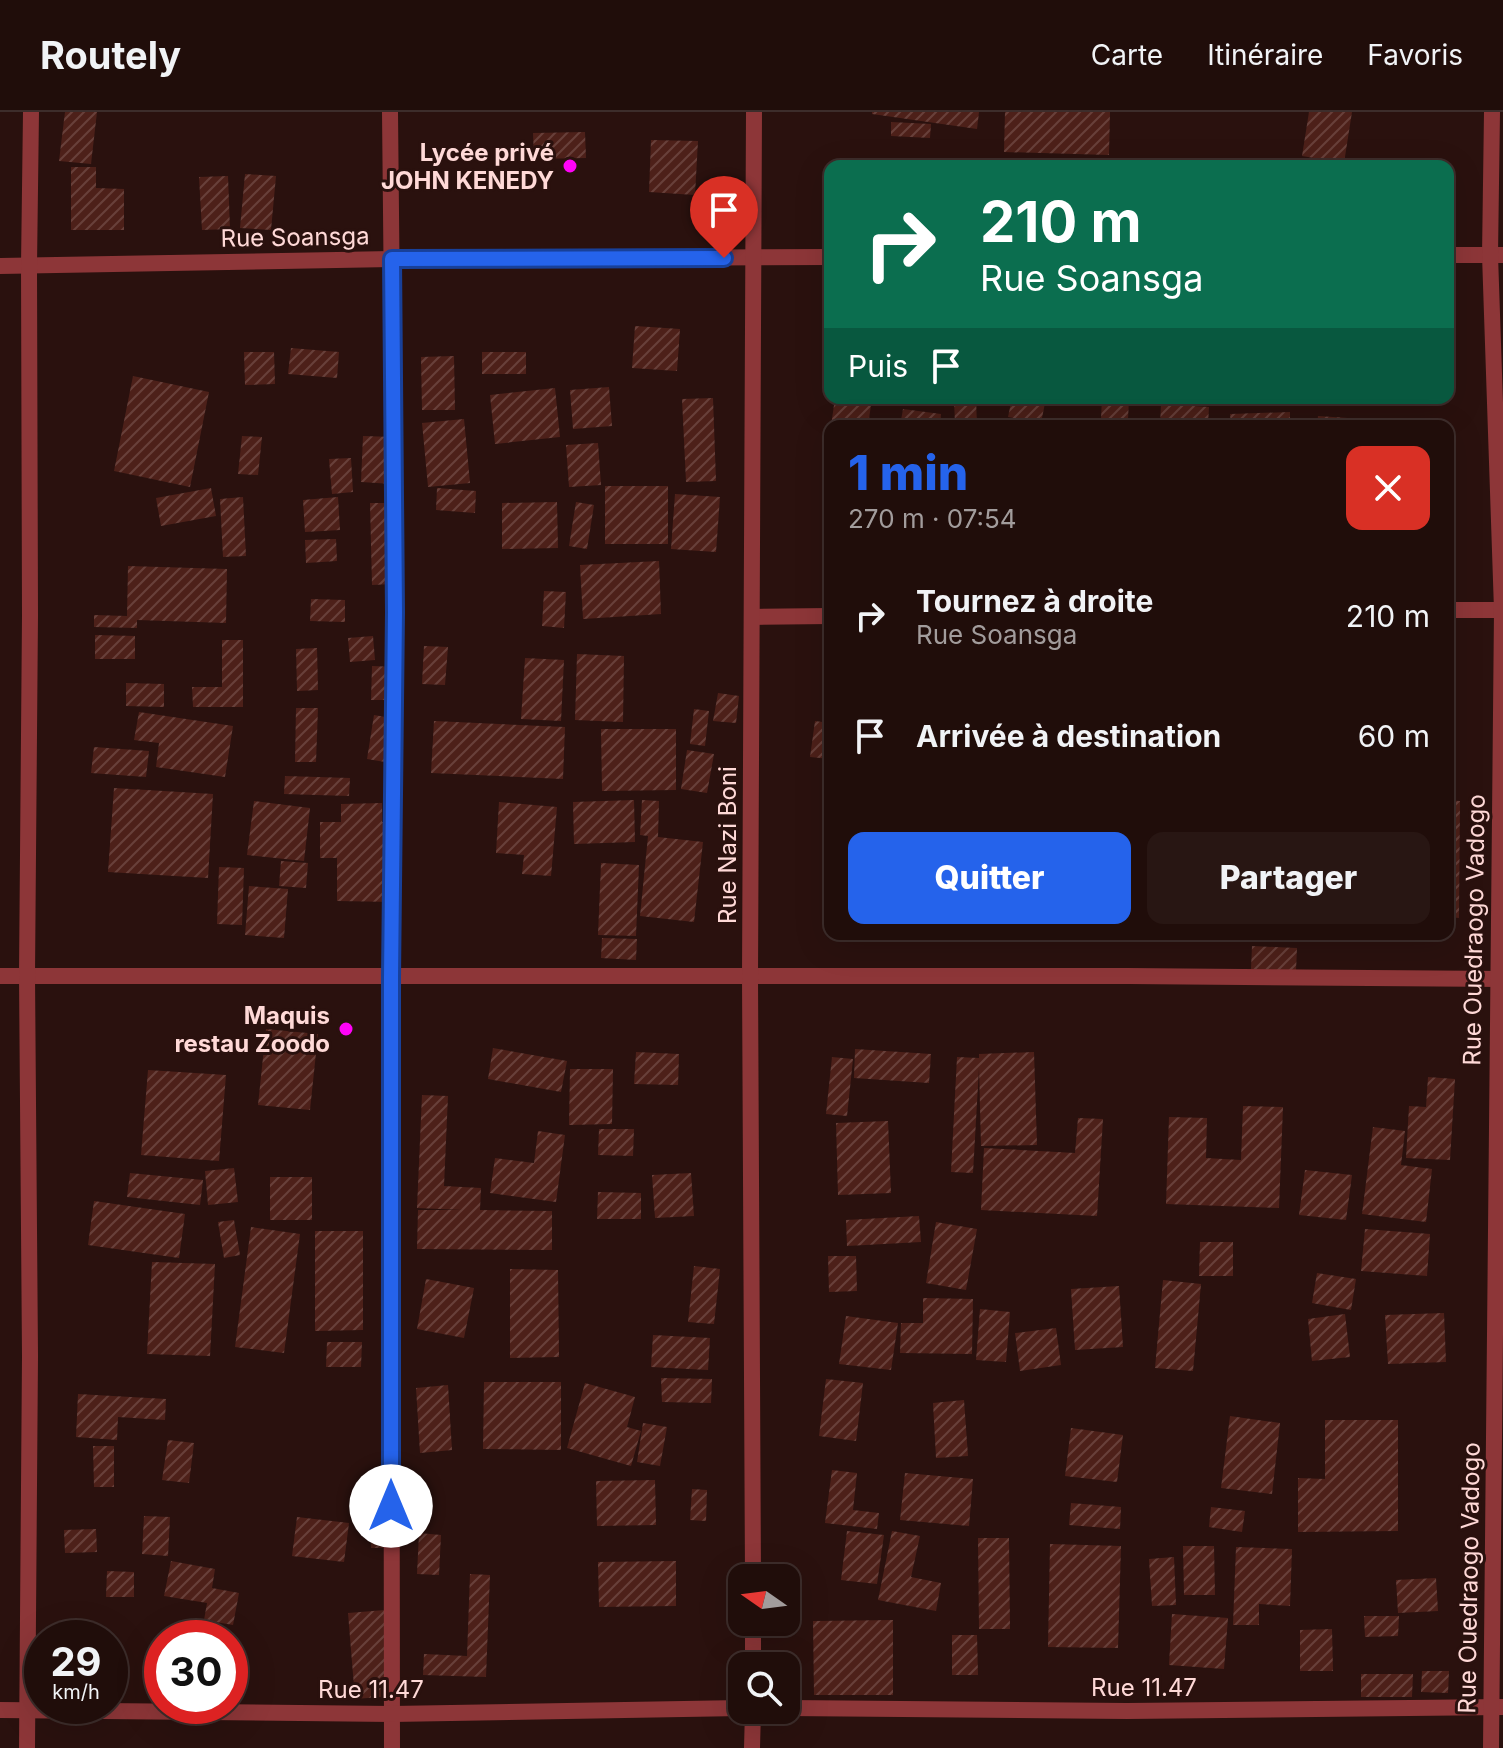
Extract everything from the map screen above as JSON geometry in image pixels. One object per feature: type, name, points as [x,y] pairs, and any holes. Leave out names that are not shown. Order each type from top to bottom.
[{"type":"street","points":[[28,1620],[31,112]]},
{"type":"street","points":[[390,112],[395,628],[391,977],[392,1748]]},
{"type":"street","name":"Rue Nazi Boni","points":[[753,1564],[750,977],[754,112]]},
{"type":"street","name":"Rue Ouedraogo Vadogo","points":[[1491,1748],[1497,1706],[1502,610],[1492,112]]},
{"type":"street","points":[[1454,255],[1497,255]]},
{"type":"street","name":"Rue Soansga","points":[[0,266],[392,259],[824,257]]},
{"type":"street","points":[[1454,610],[1502,610]]},
{"type":"street","points":[[752,617],[824,616]]},
{"type":"street","points":[[0,976],[1500,979]]},
{"type":"street","name":"Rue 11.47","points":[[800,1708],[1127,1711],[1497,1706]]},
{"type":"street","name":"Rue 11.47","points":[[128,1713],[392,1714],[728,1708]]},
{"type":"street","name":"Rue 11.47","points":[[0,1710],[24,1712]]},
{"type":"street","points":[[27,1724],[27,1748]]},
{"type":"street","points":[[752,1748],[753,1724]]},
{"type":"building","points":[[65,112],[97,112],[91,164],[59,161]]},
{"type":"building","points":[[872,112],[979,112],[977,129]]},
{"type":"building","points":[[1005,112],[1110,112],[1109,155],[1004,152]]},
{"type":"building","points":[[1309,112],[1352,112],[1344,160],[1302,156]]},
{"type":"building","points":[[891,122],[931,124],[930,138],[891,136]]},
{"type":"building","points":[[585,132],[586,158],[534,159],[533,133]]},
{"type":"building","points":[[651,140],[698,141],[695,195],[649,192]]},
{"type":"building","points":[[71,167],[96,167],[96,188],[124,189],[124,230],[71,230]]},
{"type":"building","points":[[245,174],[276,176],[271,230],[240,228]]},
{"type":"building","points":[[228,176],[230,229],[202,230],[199,177]]},
{"type":"building","points":[[635,326],[680,329],[677,371],[632,368]]},
{"type":"building","points":[[291,348],[339,352],[337,378],[288,374]]},
{"type":"building","points":[[244,352],[274,352],[275,384],[245,385]]},
{"type":"building","points":[[482,352],[526,352],[526,374],[482,374]]},
{"type":"building","points":[[454,356],[455,410],[422,410],[421,357]]},
{"type":"building","points":[[133,376],[209,392],[190,487],[114,471]]},
{"type":"building","points":[[609,387],[612,426],[573,429],[570,390]]},
{"type":"building","points":[[555,388],[560,437],[495,444],[490,395]]},
{"type":"building","points":[[713,398],[716,481],[686,482],[682,399]]},
{"type":"building","points":[[834,404],[871,404],[869,420],[832,420]]},
{"type":"building","points":[[954,404],[976,404],[977,420],[955,420]]},
{"type":"building","points":[[1011,404],[1045,404],[1042,420],[1008,417]]},
{"type":"building","points":[[1102,404],[1129,404],[1128,420],[1101,419]]},
{"type":"building","points":[[1161,404],[1209,407],[1208,420],[1160,420]]},
{"type":"building","points":[[903,409],[941,414],[940,420],[901,420]]},
{"type":"building","points":[[1290,412],[1290,420],[1230,420],[1230,414]]},
{"type":"building","points":[[1318,416],[1348,418],[1348,420],[1318,420]]},
{"type":"building","points":[[464,419],[470,483],[428,487],[422,423]]},
{"type":"building","points":[[242,436],[262,437],[258,475],[238,474]]},
{"type":"building","points":[[363,436],[395,437],[392,484],[361,482]]},
{"type":"building","points":[[598,443],[601,485],[569,487],[566,445]]},
{"type":"building","points":[[351,458],[353,492],[332,494],[329,459]]},
{"type":"building","points":[[605,486],[668,486],[668,544],[605,544]]},
{"type":"building","points":[[211,488],[216,516],[161,526],[156,498]]},
{"type":"building","points":[[437,488],[476,491],[475,513],[436,510]]},
{"type":"building","points":[[675,494],[720,497],[716,552],[671,549]]},
{"type":"building","points":[[243,497],[246,556],[223,557],[220,499]]},
{"type":"building","points":[[338,497],[340,530],[305,532],[303,500]]},
{"type":"building","points":[[557,502],[558,548],[502,549],[502,503]]},
{"type":"building","points":[[576,502],[594,505],[587,549],[569,546]]},
{"type":"building","points":[[370,503],[392,503],[394,584],[372,585]]},
{"type":"building","points":[[336,539],[337,561],[306,563],[305,540]]},
{"type":"building","points":[[659,561],[661,614],[583,619],[580,565]]},
{"type":"building","points":[[128,566],[227,569],[226,623],[137,620],[137,628],[94,627],[94,615],[127,616]]},
{"type":"building","points":[[544,591],[566,592],[564,628],[542,626]]},
{"type":"building","points":[[311,599],[345,600],[345,622],[310,621]]},
{"type":"building","points":[[95,635],[135,636],[135,659],[95,659]]},
{"type":"building","points":[[373,636],[375,660],[350,662],[348,638]]},
{"type":"building","points":[[222,640],[243,640],[243,707],[193,707],[192,687],[222,687]]},
{"type":"building","points":[[424,646],[448,647],[445,685],[422,684]]},
{"type":"building","points":[[317,648],[318,690],[297,691],[296,649]]},
{"type":"building","points":[[577,654],[624,656],[623,722],[575,720]]},
{"type":"building","points":[[525,658],[564,660],[561,721],[521,719]]},
{"type":"building","points":[[372,666],[397,667],[396,700],[371,700]]},
{"type":"building","points":[[126,683],[164,684],[164,707],[126,706]]},
{"type":"building","points":[[718,693],[739,696],[736,723],[713,721]]},
{"type":"building","points":[[296,708],[318,708],[316,762],[295,762]]},
{"type":"building","points":[[694,709],[709,711],[705,746],[690,744]]},
{"type":"building","points":[[139,712],[233,726],[225,777],[156,767],[159,743],[134,740]]},
{"type":"building","points":[[374,715],[397,719],[391,763],[367,759]]},
{"type":"building","points":[[434,721],[565,727],[563,779],[431,773]]},
{"type":"building","points":[[815,721],[824,722],[824,758],[810,757]]},
{"type":"building","points":[[601,729],[676,729],[676,790],[602,791]]},
{"type":"building","points":[[94,747],[149,751],[146,777],[91,773]]},
{"type":"building","points":[[687,750],[714,754],[707,793],[681,789]]},
{"type":"building","points":[[1454,750],[1456,750],[1454,788]]},
{"type":"building","points":[[285,776],[350,778],[349,796],[284,794]]},
{"type":"building","points":[[114,788],[213,794],[208,878],[108,872]]},
{"type":"building","points":[[634,800],[635,842],[574,844],[573,802]]},
{"type":"building","points":[[642,800],[659,801],[658,837],[703,842],[694,922],[640,916],[648,836],[640,835]]},
{"type":"building","points":[[1454,800],[1460,801],[1459,918],[1454,918]]},
{"type":"building","points":[[254,801],[310,808],[304,861],[247,855]]},
{"type":"building","points":[[499,802],[557,807],[551,876],[522,874],[524,855],[496,853]]},
{"type":"building","points":[[382,803],[382,822],[395,822],[394,902],[337,901],[337,858],[320,858],[320,822],[341,822],[341,804]]},
{"type":"building","points":[[281,861],[308,863],[306,888],[279,886]]},
{"type":"building","points":[[601,863],[639,865],[636,936],[598,935]]},
{"type":"building","points":[[219,867],[244,868],[242,925],[217,924]]},
{"type":"building","points":[[249,886],[288,889],[284,938],[245,935]]},
{"type":"building","points":[[602,938],[637,939],[636,960],[601,958]]},
{"type":"building","points":[[1252,946],[1297,948],[1296,971],[1251,969]]},
{"type":"building","points":[[266,1029],[318,1034],[310,1110],[258,1105]]},
{"type":"building","points":[[493,1048],[567,1061],[561,1092],[488,1079]]},
{"type":"building","points":[[855,1049],[931,1054],[929,1083],[854,1078]]},
{"type":"building","points":[[636,1052],[679,1054],[678,1085],[634,1084]]},
{"type":"building","points":[[1034,1052],[1037,1145],[981,1146],[979,1068],[973,1173],[951,1172],[957,1057],[979,1058],[979,1054]]},
{"type":"building","points":[[832,1057],[853,1059],[847,1116],[826,1114]]},
{"type":"building","points":[[570,1069],[613,1069],[612,1124],[569,1125]]},
{"type":"building","points":[[148,1070],[226,1075],[219,1161],[141,1155]]},
{"type":"building","points":[[1428,1077],[1455,1079],[1450,1160],[1406,1158],[1409,1106],[1426,1107]]},
{"type":"building","points":[[422,1095],[448,1096],[444,1186],[481,1188],[480,1210],[552,1211],[552,1250],[417,1249],[418,1210],[463,1210],[417,1208]]},
{"type":"building","points":[[1243,1106],[1283,1107],[1279,1208],[1166,1204],[1169,1117],[1207,1118],[1206,1158],[1241,1160]]},
{"type":"building","points":[[1078,1118],[1103,1119],[1097,1216],[981,1210],[984,1148],[1075,1153]]},
{"type":"building","points":[[888,1121],[891,1193],[838,1195],[836,1123]]},
{"type":"building","points":[[1373,1127],[1405,1131],[1401,1165],[1432,1169],[1426,1222],[1362,1214]]},
{"type":"building","points":[[599,1129],[634,1129],[633,1156],[598,1155]]},
{"type":"building","points":[[538,1131],[565,1135],[556,1202],[490,1193],[495,1158],[534,1163]]},
{"type":"building","points":[[234,1168],[238,1202],[208,1205],[205,1171]]},
{"type":"building","points":[[1305,1170],[1352,1175],[1346,1220],[1299,1215]]},
{"type":"building","points":[[130,1173],[203,1180],[200,1205],[127,1197]]},
{"type":"building","points":[[691,1173],[694,1216],[655,1218],[652,1175]]},
{"type":"building","points":[[270,1177],[312,1177],[312,1220],[270,1220]]},
{"type":"building","points":[[598,1192],[641,1193],[641,1219],[597,1219]]},
{"type":"building","points":[[94,1201],[185,1214],[179,1258],[88,1245]]},
{"type":"building","points":[[919,1216],[921,1242],[847,1246],[846,1220]]},
{"type":"building","points":[[234,1220],[240,1255],[224,1258],[218,1222]]},
{"type":"building","points":[[936,1222],[977,1229],[966,1290],[926,1283]]},
{"type":"building","points":[[251,1227],[300,1234],[284,1353],[235,1347]]},
{"type":"building","points":[[1365,1229],[1430,1234],[1427,1276],[1361,1271]]},
{"type":"building","points":[[315,1231],[363,1231],[363,1330],[315,1331]]},
{"type":"building","points":[[1200,1242],[1233,1242],[1233,1276],[1199,1276]]},
{"type":"building","points":[[828,1256],[856,1256],[857,1291],[829,1292]]},
{"type":"building","points":[[152,1262],[215,1264],[210,1356],[147,1354]]},
{"type":"building","points":[[694,1266],[720,1269],[714,1324],[688,1322]]},
{"type":"building","points":[[510,1269],[558,1270],[559,1357],[510,1358]]},
{"type":"building","points":[[1317,1273],[1356,1279],[1351,1310],[1312,1303]]},
{"type":"building","points":[[426,1279],[474,1288],[464,1338],[417,1329]]},
{"type":"building","points":[[1163,1280],[1201,1284],[1193,1371],[1155,1368]]},
{"type":"building","points":[[1119,1286],[1123,1347],[1075,1350],[1071,1289]]},
{"type":"building","points":[[923,1298],[973,1299],[972,1354],[900,1353],[901,1323],[923,1323]]},
{"type":"building","points":[[980,1309],[1010,1312],[1006,1362],[976,1360]]},
{"type":"building","points":[[1444,1313],[1446,1362],[1388,1364],[1385,1315]]},
{"type":"building","points":[[1345,1314],[1350,1357],[1312,1361],[1308,1319]]},
{"type":"building","points":[[846,1316],[898,1323],[891,1370],[839,1364]]},
{"type":"building","points":[[1056,1328],[1061,1365],[1020,1371],[1015,1333]]},
{"type":"building","points":[[653,1335],[710,1338],[708,1370],[651,1367]]},
{"type":"building","points":[[327,1342],[362,1342],[361,1367],[326,1367]]},
{"type":"building","points":[[661,1378],[712,1379],[711,1403],[662,1402]]},
{"type":"building","points":[[826,1379],[863,1383],[856,1441],[819,1436]]},
{"type":"building","points":[[484,1382],[561,1382],[561,1450],[483,1449]]},
{"type":"building","points":[[585,1383],[635,1397],[627,1427],[641,1431],[631,1466],[567,1448]]},
{"type":"building","points":[[448,1385],[452,1450],[420,1453],[416,1388]]},
{"type":"building","points":[[78,1394],[166,1399],[165,1420],[118,1417],[117,1440],[76,1437]]},
{"type":"building","points":[[964,1400],[968,1456],[936,1458],[933,1403]]},
{"type":"building","points":[[1230,1416],[1280,1423],[1272,1494],[1221,1488]]},
{"type":"building","points":[[1325,1420],[1398,1420],[1398,1531],[1298,1532],[1298,1478],[1325,1479]]},
{"type":"building","points":[[643,1423],[667,1427],[660,1466],[637,1462]]},
{"type":"building","points":[[1071,1428],[1123,1435],[1117,1482],[1065,1476]]},
{"type":"building","points":[[168,1440],[194,1443],[189,1483],[162,1480]]},
{"type":"building","points":[[93,1446],[114,1446],[114,1487],[94,1487]]},
{"type":"building","points":[[832,1470],[857,1473],[853,1510],[879,1513],[877,1529],[825,1523]]},
{"type":"building","points":[[905,1473],[973,1479],[969,1526],[900,1520]]},
{"type":"building","points":[[655,1480],[656,1525],[597,1526],[596,1481]]},
{"type":"building","points":[[692,1489],[707,1490],[706,1521],[690,1520]]},
{"type":"building","points":[[1071,1503],[1121,1507],[1120,1529],[1069,1525]]},
{"type":"building","points":[[1211,1507],[1245,1511],[1242,1532],[1209,1527]]},
{"type":"building","points":[[144,1516],[170,1517],[168,1556],[142,1554]]},
{"type":"building","points":[[297,1517],[349,1523],[344,1562],[292,1556]]},
{"type":"building","points":[[372,1518],[389,1518],[388,1548],[371,1548]]},
{"type":"building","points":[[96,1529],[97,1552],[65,1553],[64,1530]]},
{"type":"building","points":[[847,1531],[884,1535],[877,1584],[841,1580]]},
{"type":"building","points":[[892,1531],[920,1536],[911,1577],[941,1583],[936,1611],[878,1600]]},
{"type":"building","points":[[419,1533],[441,1535],[439,1575],[417,1574]]},
{"type":"building","points":[[978,1538],[1009,1538],[1010,1629],[979,1629]]},
{"type":"building","points":[[1050,1544],[1121,1546],[1118,1648],[1048,1647]]},
{"type":"building","points":[[1183,1546],[1214,1546],[1215,1595],[1184,1595]]},
{"type":"building","points":[[1236,1547],[1292,1549],[1290,1606],[1259,1604],[1259,1625],[1233,1625]]},
{"type":"building","points":[[1174,1557],[1176,1605],[1152,1606],[1149,1559]]},
{"type":"building","points":[[171,1561],[215,1569],[212,1588],[239,1593],[234,1620],[204,1620],[207,1603],[164,1596]]},
{"type":"building","points":[[676,1561],[676,1606],[599,1607],[598,1562]]},
{"type":"building","points":[[107,1571],[134,1572],[134,1597],[106,1597]]},
{"type":"building","points":[[470,1574],[490,1575],[486,1677],[423,1675],[424,1654],[467,1656]]},
{"type":"building","points":[[1436,1578],[1438,1611],[1398,1613],[1396,1580]]},
{"type":"building","points":[[385,1610],[392,1696],[355,1699],[348,1613]]},
{"type":"building","points":[[1172,1614],[1228,1618],[1224,1669],[1169,1665]]},
{"type":"building","points":[[1364,1616],[1399,1616],[1398,1636],[1365,1637]]},
{"type":"building","points":[[893,1620],[893,1695],[814,1695],[813,1621]]},
{"type":"building","points":[[1332,1629],[1333,1671],[1300,1671],[1300,1630]]},
{"type":"building","points":[[952,1635],[977,1635],[978,1675],[952,1675]]},
{"type":"building","points":[[1422,1671],[1449,1671],[1448,1693],[1421,1692]]},
{"type":"building","points":[[1361,1674],[1413,1674],[1412,1697],[1361,1697]]},
{"type":"place","name":"Lycée privé JOHN KENEDY","points":[[570,166]]},
{"type":"place","name":"Maquis restau Zoodo","points":[[346,1029]]},
{"type":"route","points":[[391,1506],[395,612],[392,259],[724,258]]}]
